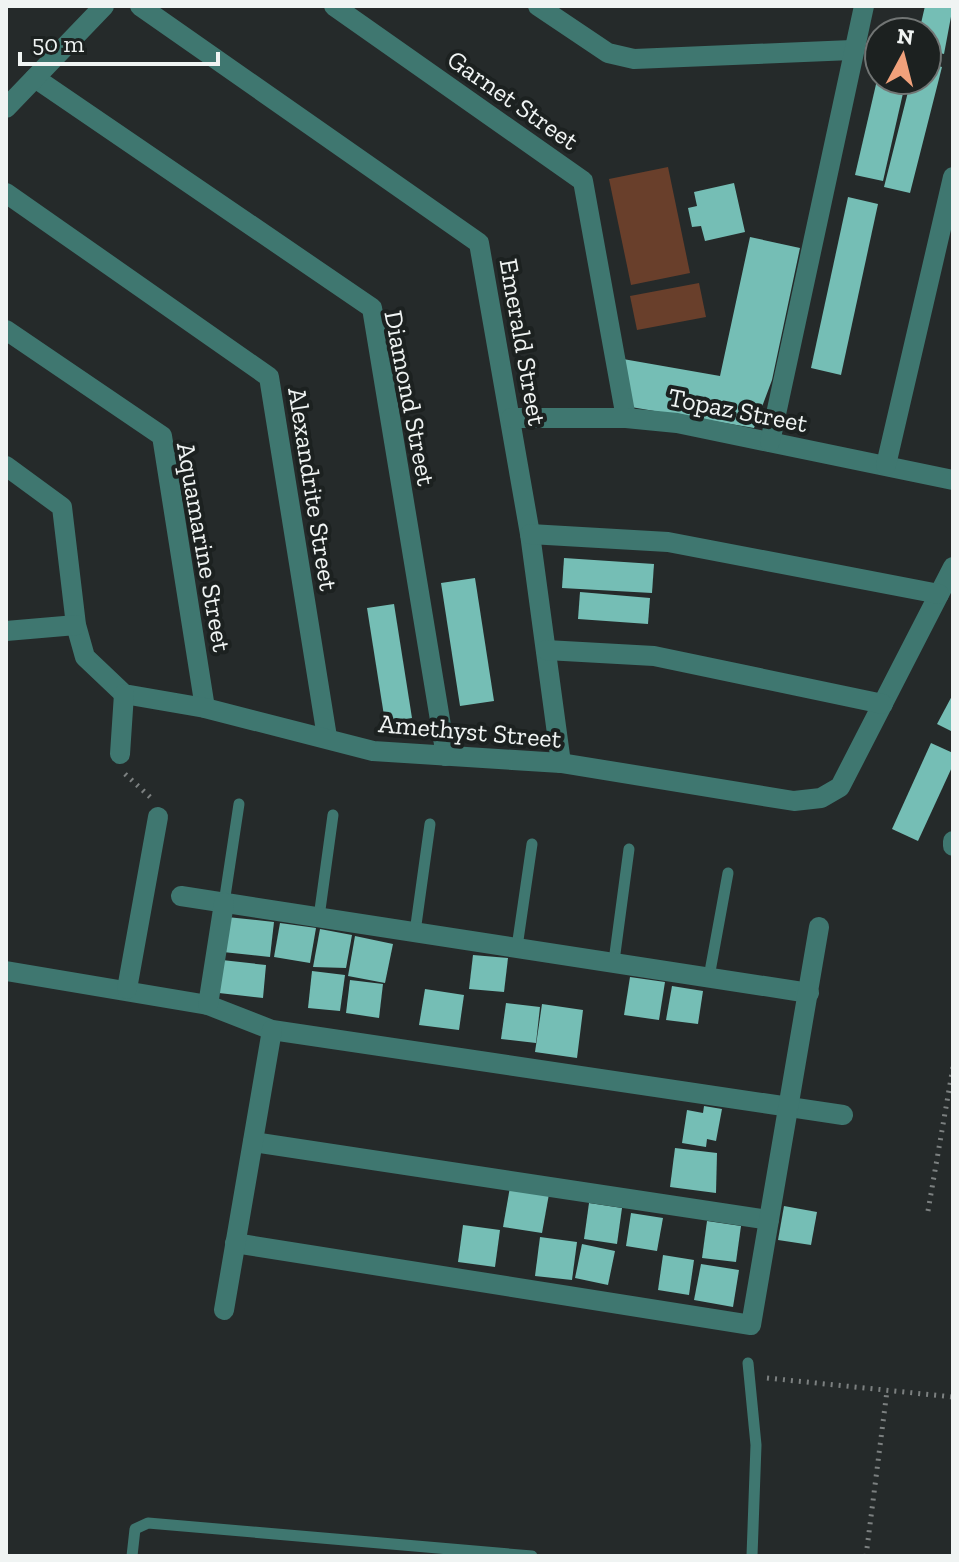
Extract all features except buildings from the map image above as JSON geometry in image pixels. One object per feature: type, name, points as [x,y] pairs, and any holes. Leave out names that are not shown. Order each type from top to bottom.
[{"type":"street","points":[[6,108],[104,6]]},
{"type":"street","name":"Emerald Street","points":[[140,6],[479,243],[530,534],[561,763]]},
{"type":"street","name":"Garnet Street","points":[[334,6],[583,181],[626,418]]},
{"type":"street","points":[[538,6],[608,53],[634,59],[852,50]]},
{"type":"street","points":[[770,442],[852,50],[864,6]]},
{"type":"street","name":"Diamond Street","points":[[35,78],[372,308],[446,756]]},
{"type":"street","points":[[886,465],[953,177]]},
{"type":"street","name":"Alexandrite Street","points":[[6,193],[269,377],[327,737]]},
{"type":"street","name":"Aquamarine Street","points":[[6,330],[162,436],[205,708]]},
{"type":"street","name":"Topaz Street","points":[[511,418],[626,418],[677,423],[953,480]]},
{"type":"street","points":[[6,466],[62,507],[76,625],[85,657],[124,694],[120,754]]},
{"type":"street","points":[[530,534],[668,542],[939,594]]},
{"type":"street","name":"Amethyst Street","points":[[124,694],[205,708],[373,751],[561,763],[794,801],[821,798],[840,787],[953,567]]},
{"type":"street","points":[[6,631],[76,625]]},
{"type":"street","points":[[546,650],[654,656],[883,704]]},
{"type":"street","points":[[127,989],[158,817]]},
{"type":"street","points":[[181,896],[809,993]]},
{"type":"street","points":[[208,1005],[224,903]]},
{"type":"street","points":[[235,1243],[751,1325],[819,927]]},
{"type":"street","points":[[6,971],[208,1005],[272,1030],[843,1115]]},
{"type":"street","points":[[224,1310],[272,1030]]},
{"type":"street","points":[[253,1142],[769,1220]]},
{"type":"lane","points":[[224,903],[239,804]]},
{"type":"lane","points":[[319,917],[333,815]]},
{"type":"lane","points":[[415,932],[430,824]]},
{"type":"lane","points":[[517,947],[532,844]]},
{"type":"lane","points":[[614,961],[629,849]]},
{"type":"lane","points":[[709,977],[728,873]]},
{"type":"lane","points":[[748,1363],[756,1445],[752,1556]]},
{"type":"lane","points":[[132,1556],[135,1529],[148,1523],[532,1556]]},
{"type":"path","points":[[120,754],[122,772],[154,801],[158,817]]},
{"type":"path","points":[[928,1211],[953,1067]]},
{"type":"path","points":[[749,1377],[953,1397]]},
{"type":"path","points":[[866,1556],[887,1391]]},
{"type":"shaded area","points":[[668,167],[690,273],[631,285],[609,179]]},
{"type":"shaded area","points":[[699,283],[706,317],[637,330],[630,296]]}]
